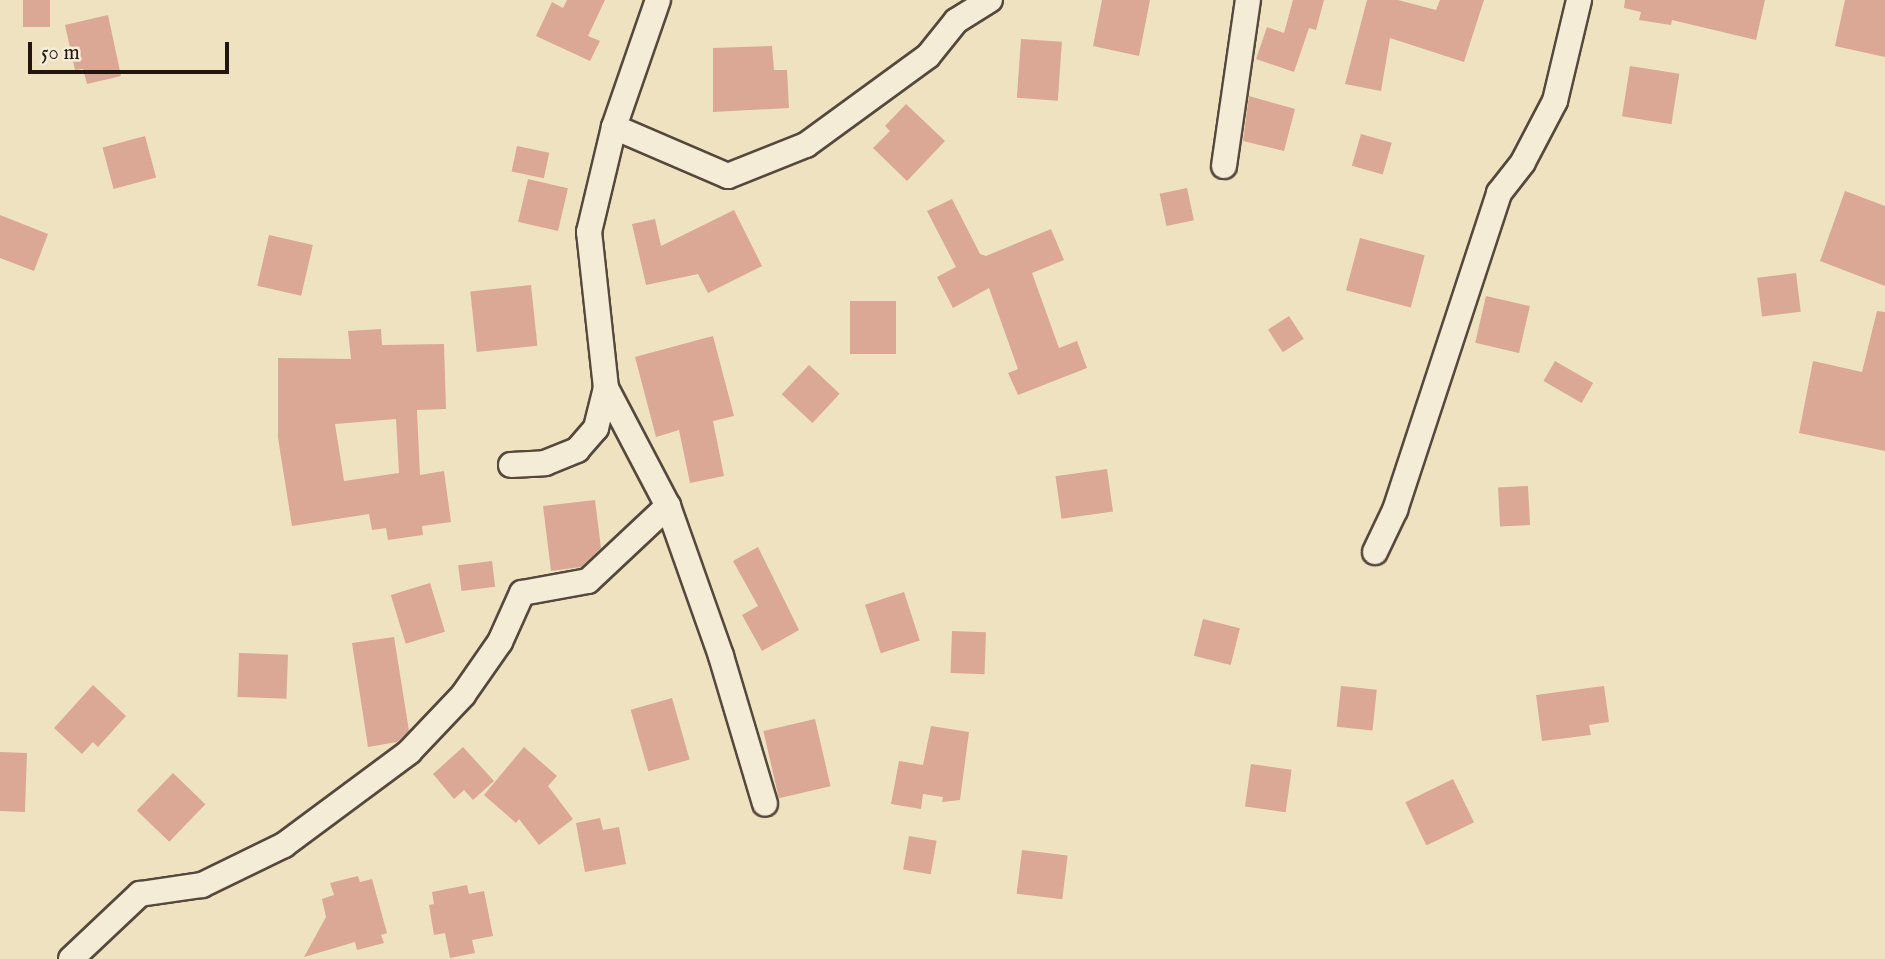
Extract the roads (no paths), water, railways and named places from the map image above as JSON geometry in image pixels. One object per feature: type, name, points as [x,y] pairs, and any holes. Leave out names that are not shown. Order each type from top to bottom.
[{"type":"street","points":[[510,465],[545,463],[577,450],[596,428],[606,387],[589,232],[614,127],[658,0]]},
{"type":"street","points":[[614,127],[729,176],[806,145],[928,56],[956,21],[990,0]]},
{"type":"street","points":[[1224,166],[1248,0]]},
{"type":"street","points":[[1375,552],[1395,510],[1499,193],[1523,162],[1555,101],[1578,0]]},
{"type":"street","points":[[606,387],[668,506],[721,656],[765,804]]},
{"type":"street","points":[[71,959],[140,894],[202,885],[284,845],[409,752],[463,695],[500,642],[522,593],[588,581],[668,506]]}]
